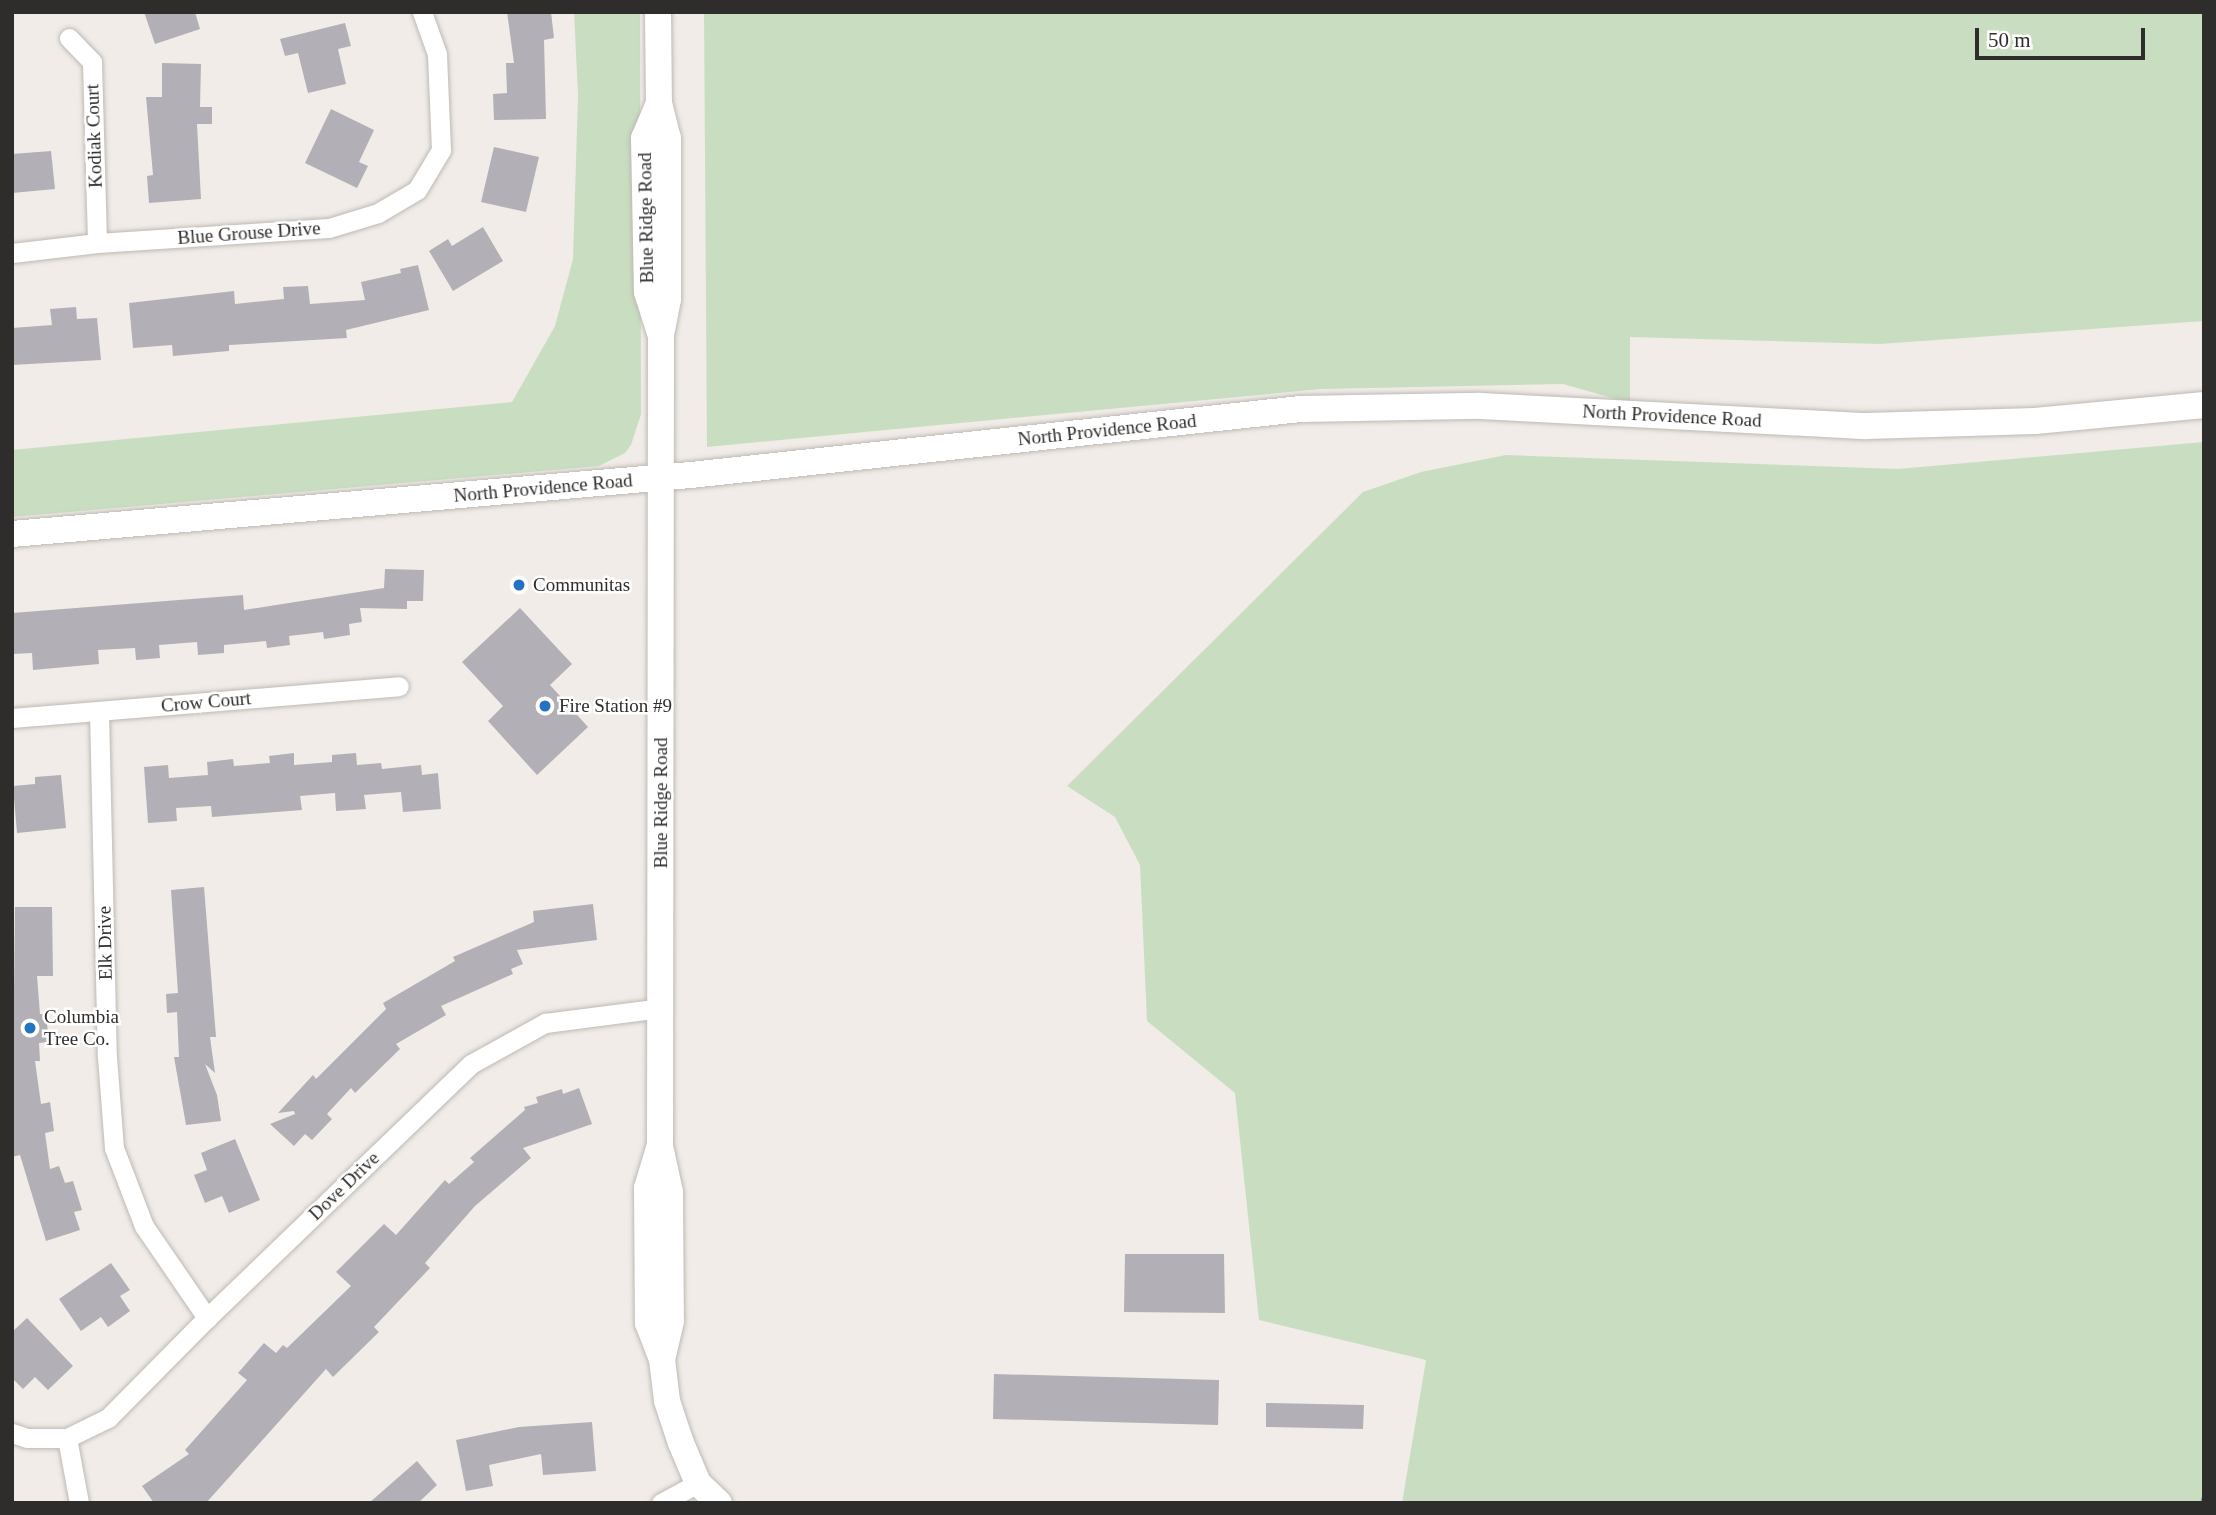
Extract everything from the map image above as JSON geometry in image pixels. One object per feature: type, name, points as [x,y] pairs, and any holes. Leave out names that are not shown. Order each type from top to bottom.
[{"type":"street","name":"Blue Grouse Drive","points":[[12,253],[97,243],[329,228],[378,213],[417,190],[441,150],[437,54],[422,12]]},
{"type":"street","name":"Blue Ridge Road","points":[[658,12],[659,103],[668,138],[668,299],[661,334],[660,1146],[670,1192],[671,1321],[662,1359],[667,1401],[698,1483],[719,1503]]},
{"type":"street","name":"Kodiak Court","points":[[69,38],[92,62],[97,243]]},
{"type":"street","name":"North Providence Road","points":[[12,534],[661,478],[1301,409],[1481,406],[1866,426],[2035,421],[2204,405]]},
{"type":"street","name":"Crow Court","points":[[12,718],[399,686]]},
{"type":"street","name":"Elk Drive","points":[[99,711],[107,1057],[114,1148],[144,1226],[207,1318]]},
{"type":"street","name":"Dove Drive","points":[[20,1436],[67,1438],[108,1418],[207,1318],[471,1064],[545,1023],[660,1008]]},
{"type":"street","points":[[67,1438],[79,1503]]},
{"type":"street","points":[[661,1503],[698,1483]]},
{"type":"green space","points":[[574,12],[640,12],[641,414],[631,445],[625,453],[599,466],[12,517],[12,450],[512,402],[555,326],[573,259],[578,95]]},
{"type":"green space","points":[[704,12],[2204,12],[2204,321],[1880,344],[1630,337],[1630,403],[1563,384],[1321,389],[707,447]]},
{"type":"green space","points":[[2204,442],[2204,1503],[1402,1503],[1426,1360],[1259,1320],[1235,1093],[1147,1021],[1140,865],[1115,817],[1067,786],[1363,492],[1421,472],[1506,455],[1898,469]]},
{"type":"building","points":[[144,12],[195,12],[200,29],[155,44]]},
{"type":"building","points":[[507,12],[551,12],[554,38],[544,40],[546,119],[494,120],[493,94],[507,93],[506,63],[514,63]]},
{"type":"building","points":[[345,23],[351,46],[338,49],[346,84],[308,93],[298,53],[285,56],[280,39]]},
{"type":"building","points":[[162,63],[201,64],[200,107],[212,107],[212,124],[197,124],[201,199],[149,203],[147,176],[153,175],[146,97],[162,97]]},
{"type":"building","points":[[331,109],[374,130],[359,162],[368,166],[357,188],[305,163]]},
{"type":"building","points":[[494,147],[539,157],[526,212],[481,202]]},
{"type":"building","points":[[51,151],[55,189],[12,193],[12,154]]},
{"type":"building","points":[[483,227],[503,261],[453,291],[429,251],[448,239],[452,246]]},
{"type":"building","points":[[418,265],[429,310],[346,330],[347,338],[229,345],[229,351],[173,356],[172,345],[133,348],[129,303],[234,291],[235,304],[284,299],[283,287],[308,286],[310,304],[365,300],[361,282],[401,273],[400,269]]},
{"type":"building","points":[[76,307],[77,319],[97,318],[101,360],[12,365],[12,328],[52,325],[50,309]]},
{"type":"building","points":[[385,569],[424,570],[423,601],[407,601],[407,609],[360,608],[362,622],[349,624],[350,635],[324,639],[323,632],[289,636],[290,645],[267,648],[266,641],[224,645],[224,653],[198,655],[197,642],[159,645],[160,658],[136,660],[135,648],[98,650],[99,664],[33,670],[32,653],[12,654],[12,613],[243,595],[244,610],[384,588]]},
{"type":"building","points":[[520,608],[572,664],[550,685],[588,727],[537,775],[488,721],[503,706],[462,662]]},
{"type":"building","points":[[294,753],[294,765],[332,762],[332,755],[356,753],[357,765],[381,763],[382,769],[421,765],[422,775],[438,773],[441,809],[403,812],[401,792],[364,795],[366,809],[336,811],[335,793],[300,796],[302,810],[212,817],[211,806],[176,808],[177,821],[148,823],[144,767],[168,765],[169,778],[208,775],[207,762],[233,759],[234,766],[270,763],[269,756]]},
{"type":"building","points":[[61,775],[66,828],[17,833],[13,786],[35,784],[35,777]]},
{"type":"building","points":[[204,887],[216,1037],[210,1037],[215,1073],[205,1064],[217,1095],[221,1121],[186,1125],[174,1057],[179,1057],[177,1012],[167,1013],[166,994],[178,993],[171,890]]},
{"type":"building","points":[[593,904],[597,940],[517,950],[523,964],[511,969],[513,974],[441,1006],[446,1015],[396,1044],[400,1049],[355,1093],[351,1088],[327,1114],[332,1119],[312,1140],[305,1134],[294,1146],[270,1124],[295,1114],[294,1111],[278,1113],[313,1075],[316,1079],[386,1009],[383,1003],[455,961],[453,957],[534,922],[533,911]]},
{"type":"building","points":[[15,907],[52,907],[53,976],[37,976],[40,1014],[46,1014],[49,1042],[39,1043],[40,1061],[35,1061],[41,1104],[50,1102],[54,1131],[45,1133],[50,1169],[59,1166],[65,1183],[73,1181],[82,1210],[74,1212],[80,1230],[46,1241],[20,1155],[12,1157]]},
{"type":"building","points":[[579,1088],[592,1124],[523,1148],[531,1158],[475,1206],[425,1263],[430,1268],[374,1327],[379,1332],[333,1377],[326,1369],[206,1503],[154,1503],[142,1486],[189,1454],[185,1450],[247,1380],[238,1373],[264,1343],[276,1353],[283,1345],[287,1348],[351,1286],[336,1272],[384,1224],[396,1235],[445,1180],[449,1184],[474,1162],[470,1158],[525,1110],[524,1107],[538,1103],[536,1097],[562,1089],[563,1094]]},
{"type":"building","points":[[235,1139],[260,1200],[229,1213],[222,1196],[205,1203],[194,1175],[207,1170],[201,1153]]},
{"type":"building","points":[[1125,1254],[1224,1254],[1225,1313],[1124,1312]]},
{"type":"building","points":[[111,1263],[130,1290],[120,1296],[130,1311],[108,1327],[101,1317],[81,1331],[59,1299]]},
{"type":"building","points":[[27,1318],[73,1366],[48,1390],[35,1377],[23,1389],[12,1378],[12,1332]]},
{"type":"building","points":[[994,1374],[1219,1380],[1218,1425],[993,1419]]},
{"type":"building","points":[[1266,1403],[1364,1405],[1363,1429],[1266,1427]]},
{"type":"building","points":[[592,1422],[596,1471],[543,1475],[541,1454],[489,1465],[493,1486],[466,1491],[456,1440],[519,1427]]},
{"type":"building","points":[[417,1461],[437,1485],[418,1503],[369,1503]]},
{"type":"waterway","points":[[2203,1503],[2204,1499]]},
{"type":"place","name":"Communitas","points":[[519,585]]},
{"type":"place","name":"Fire Station #9","points":[[545,706]]},
{"type":"place","name":"Columbia Tree Co.","points":[[30,1028]]}]
